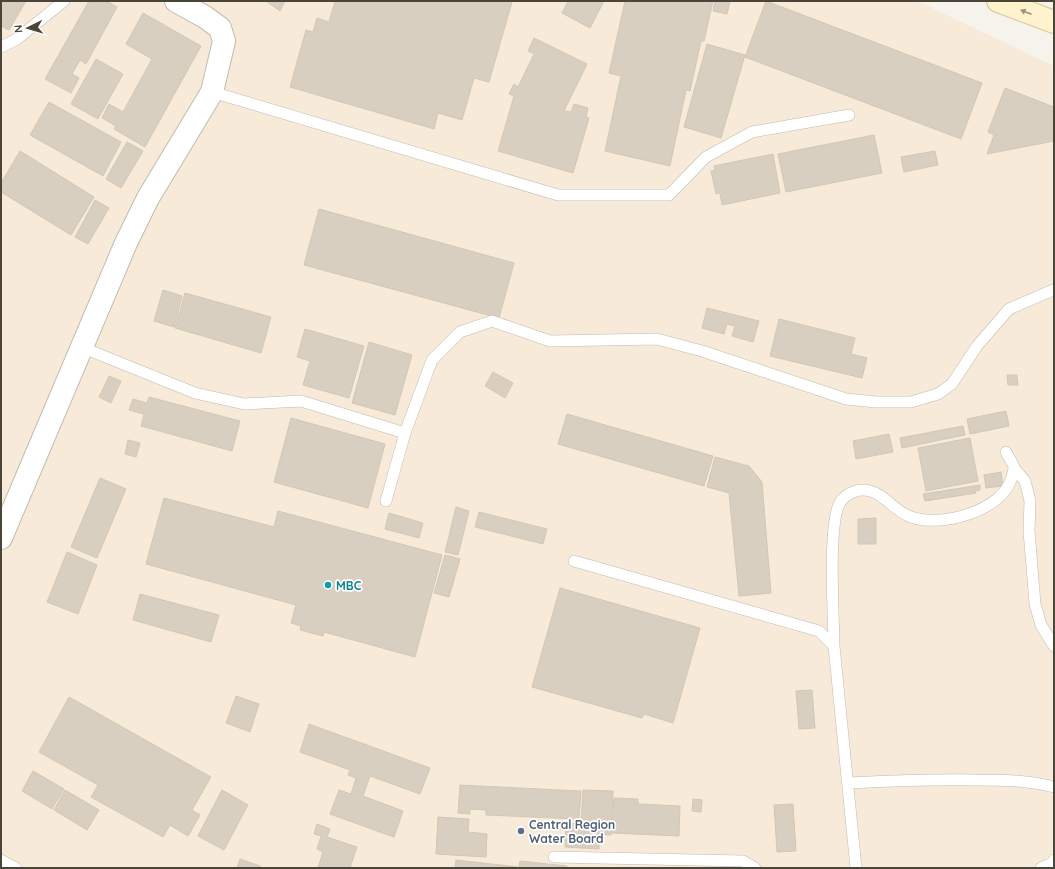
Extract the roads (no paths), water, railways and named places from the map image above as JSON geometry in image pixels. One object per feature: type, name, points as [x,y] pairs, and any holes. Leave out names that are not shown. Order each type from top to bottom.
[{"type":"main road","points":[[998,1],[1054,22]]},
{"type":"street","points":[[1,538],[126,243],[148,198],[212,92],[224,41],[220,28],[205,17],[176,1]]},
{"type":"lane","points":[[1,47],[17,39],[64,1]]},
{"type":"lane","points":[[212,92],[558,196],[669,194],[706,157],[752,132],[849,115]]},
{"type":"lane","points":[[386,501],[404,433],[432,360],[460,332],[492,321],[534,337],[550,341],[657,339],[702,351],[846,399],[876,402],[911,402],[938,394],[952,384],[977,346],[1009,309],[1053,290]]},
{"type":"lane","points":[[81,348],[195,393],[244,404],[301,401],[404,433]]},
{"type":"lane","points":[[1006,452],[1014,468],[1025,481],[1030,501],[1029,531],[1035,604],[1041,625],[1054,646]]},
{"type":"lane","points":[[856,868],[834,646],[833,546],[835,520],[840,502],[852,492],[870,490],[884,499],[896,510],[912,518],[932,520],[954,518],[972,513],[993,502],[1010,486],[1014,468]]},
{"type":"lane","points":[[574,561],[819,631],[834,646]]},
{"type":"lane","points":[[848,783],[908,780],[1008,780],[1032,782],[1054,787]]},
{"type":"lane","points":[[554,857],[743,861],[755,868]]},
{"type":"lane","points":[[1,860],[16,868]]},
{"type":"lane","points":[[1041,868],[1052,863],[1054,860]]},
{"type":"place","name":"MBC","points":[[328,585]]},
{"type":"place","name":"Central Region Water Board","points":[[521,831]]}]
